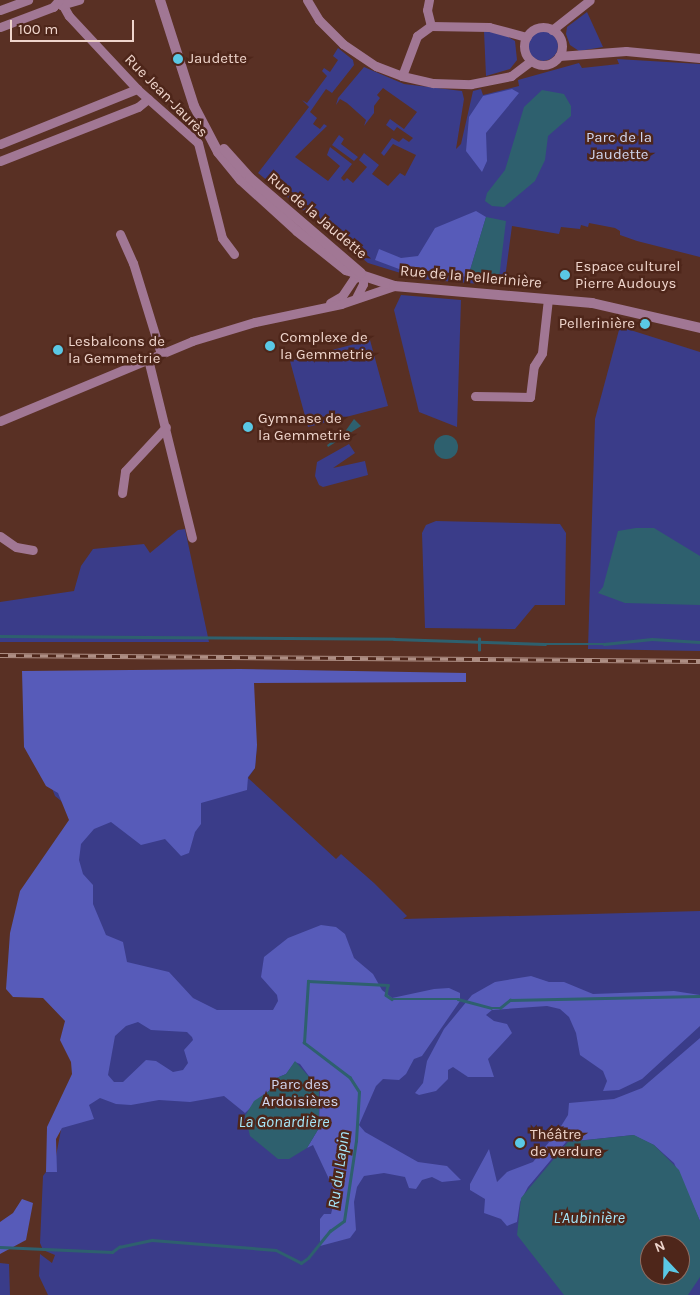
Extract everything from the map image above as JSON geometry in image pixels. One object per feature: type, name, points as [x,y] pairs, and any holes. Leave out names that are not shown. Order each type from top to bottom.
[{"type":"street","points":[[0,10],[28,0]]},
{"type":"street","points":[[0,27],[59,3],[79,0]]},
{"type":"street","name":"Rue de la Jaudette","points":[[160,0],[200,119],[218,152],[241,180],[297,231],[346,270],[363,276]]},
{"type":"street","points":[[307,0],[320,20],[343,44],[376,66],[402,76],[432,83],[471,84],[511,76],[531,60]]},
{"type":"street","points":[[429,0],[427,10],[432,26]]},
{"type":"street","points":[[552,30],[590,0]]},
{"type":"street","name":"Rue Jean-Jaurès","points":[[59,3],[137,88],[198,143],[222,238],[234,254]]},
{"type":"street","points":[[402,76],[416,36],[432,26],[490,27],[526,37]]},
{"type":"street","points":[[559,56],[561,41],[552,30],[538,28],[526,37],[524,51],[531,60],[544,65],[559,56],[626,51],[700,58]]},
{"type":"street","points":[[0,144],[137,88]]},
{"type":"street","points":[[0,161],[138,107],[148,99]]},
{"type":"street","name":"Rue de la Jaudette","points":[[200,119],[250,178],[363,276]]},
{"type":"street","points":[[120,234],[133,263],[161,354]]},
{"type":"street","points":[[346,270],[349,283]]},
{"type":"street","points":[[326,306],[342,296],[349,283],[363,276],[363,284],[356,298]]},
{"type":"street","name":"Rue de la Pellerinière","points":[[363,276],[394,286],[592,303],[700,328]]},
{"type":"street","points":[[0,421],[161,354],[244,326],[356,298],[394,286]]},
{"type":"street","name":"Rue de la Pellerinière","points":[[475,396],[530,397],[534,366],[542,353],[548,299]]},
{"type":"street","name":"Rue de la Pellerinière","points":[[651,318],[700,336]]},
{"type":"street","points":[[148,359],[192,538]]},
{"type":"street","points":[[122,493],[125,471],[166,427]]},
{"type":"street","points":[[0,536],[16,547],[33,550]]},
{"type":"green space","points":[[587,12],[603,47],[579,51],[570,45],[566,34],[567,27]]},
{"type":"green space","points":[[484,31],[500,32],[515,41],[517,60],[510,69],[486,76]]},
{"type":"green space","points":[[543,31],[554,35],[558,46],[554,57],[543,61],[532,57],[528,46],[532,35]]},
{"type":"green space","name":"Parc de la Jaudette","points":[[338,48],[353,60],[354,65],[332,93],[326,89],[310,112],[317,118],[313,124],[320,129],[324,124],[327,126],[295,157],[328,181],[340,166],[327,155],[330,147],[352,164],[341,178],[344,181],[347,178],[353,183],[367,167],[359,160],[364,153],[379,165],[372,174],[388,186],[400,173],[405,176],[416,155],[393,144],[384,156],[381,153],[392,138],[399,142],[403,138],[409,142],[413,138],[397,127],[394,131],[386,125],[390,119],[404,129],[417,112],[383,88],[377,95],[380,98],[374,106],[374,113],[364,126],[366,120],[347,103],[340,99],[336,105],[338,98],[364,67],[404,84],[462,91],[464,99],[456,149],[461,144],[473,91],[481,89],[483,95],[519,86],[518,80],[579,63],[582,68],[619,64],[617,59],[700,64],[700,257],[637,241],[620,235],[620,231],[615,228],[589,223],[588,227],[581,225],[580,229],[561,227],[559,234],[512,226],[504,286],[420,279],[368,263],[258,173],[309,107],[302,100],[307,103],[327,76],[322,71],[324,68],[330,72],[338,60],[333,56]]},
{"type":"green space","points":[[339,135],[344,139],[341,144],[358,157],[354,161],[332,145]]},
{"type":"green space","points":[[401,295],[461,300],[457,427],[419,412],[394,310]]},
{"type":"green space","points":[[624,328],[700,352],[700,651],[588,649],[595,419],[619,330]]},
{"type":"green space","points":[[370,340],[388,406],[308,427],[290,361]]},
{"type":"green space","points":[[349,444],[355,453],[333,468],[365,461],[368,475],[323,487],[319,485],[315,476],[317,462]]},
{"type":"green space","points":[[436,521],[560,524],[566,533],[565,605],[535,605],[515,629],[425,628],[422,533],[426,525]]},
{"type":"green space","points":[[185,529],[209,642],[0,642],[0,602],[74,591],[81,566],[93,549],[144,544],[150,553],[178,530]]},
{"type":"green space","name":"Parc des Ardoisières","points":[[257,745],[255,768],[248,778],[336,859],[341,854],[374,883],[407,916],[403,919],[700,911],[700,1295],[48,1295],[39,1276],[40,1254],[52,1263],[55,1255],[43,1250],[40,1243],[43,1176],[46,1172],[53,1172],[63,1119],[81,1089],[71,809],[55,796],[44,768]]},
{"type":"green space","points":[[0,1263],[9,1264],[10,1295],[0,1295]]},
{"type":"shaded area","points":[[512,89],[519,93],[486,133],[487,161],[482,172],[466,151],[469,117],[483,96]]},
{"type":"shaded area","points":[[476,211],[486,217],[468,277],[399,269],[375,260],[379,249],[401,258],[418,256],[435,228]]},
{"type":"shaded area","points":[[240,669],[466,673],[466,682],[254,683],[257,745],[255,768],[248,777],[247,790],[201,803],[201,824],[195,832],[189,853],[181,856],[165,839],[141,845],[111,822],[94,829],[81,844],[79,860],[83,874],[93,885],[93,904],[106,935],[123,942],[127,962],[169,972],[193,998],[217,1010],[273,1010],[278,1001],[277,995],[261,977],[264,957],[288,938],[321,925],[336,927],[345,934],[354,958],[373,974],[382,990],[392,998],[434,989],[449,988],[460,993],[460,1001],[422,1056],[414,1059],[406,1074],[399,1080],[383,1079],[376,1086],[359,1125],[365,1132],[418,1162],[447,1166],[461,1180],[442,1182],[432,1177],[422,1180],[416,1189],[409,1188],[405,1177],[384,1173],[364,1176],[357,1187],[354,1202],[356,1230],[350,1238],[320,1246],[320,1219],[324,1214],[331,1214],[336,1194],[313,1145],[307,1148],[319,1128],[320,1091],[300,1064],[295,1062],[286,1074],[274,1079],[271,1089],[245,1113],[224,1096],[190,1102],[159,1100],[131,1105],[116,1104],[100,1098],[89,1105],[94,1119],[62,1128],[56,1139],[57,1172],[46,1172],[47,1127],[72,1074],[71,1062],[60,1040],[65,1021],[43,998],[13,997],[6,989],[10,933],[20,891],[69,820],[58,793],[46,786],[24,747],[22,671]],"holes":[[[138,1022],[151,1030],[187,1032],[193,1040],[184,1050],[188,1063],[183,1070],[173,1072],[156,1061],[146,1060],[123,1082],[114,1082],[108,1075],[115,1036],[126,1026]]]},
{"type":"shaded area","points":[[531,976],[549,982],[564,982],[593,994],[674,991],[700,995],[700,1026],[642,1079],[619,1090],[603,1091],[607,1081],[603,1071],[580,1055],[576,1033],[569,1017],[560,1009],[547,1006],[492,1010],[486,1015],[494,1021],[507,1024],[512,1033],[488,1059],[494,1077],[468,1077],[453,1067],[448,1070],[448,1079],[436,1091],[419,1095],[415,1093],[423,1083],[427,1061],[444,1029],[472,995],[495,982]]},
{"type":"shaded area","points":[[700,1038],[700,1221],[674,1163],[654,1145],[633,1135],[566,1142],[528,1187],[520,1202],[517,1222],[507,1226],[501,1219],[484,1213],[485,1199],[470,1190],[470,1184],[489,1149],[497,1182],[507,1172],[533,1162],[558,1131],[568,1115],[569,1103],[614,1099],[642,1088]]},
{"type":"shaded area","points":[[22,1199],[33,1203],[26,1240],[0,1254],[0,1222],[13,1213]]},
{"type":"water","points":[[542,90],[564,94],[571,106],[571,116],[548,136],[545,160],[535,181],[504,207],[492,206],[485,201],[487,193],[505,170],[524,107]]},
{"type":"water","points":[[486,217],[506,221],[499,278],[468,277]]},
{"type":"water","points":[[354,419],[361,426],[328,447],[327,445],[344,433]]},
{"type":"water","points":[[446,435],[451,436],[457,442],[457,452],[451,458],[446,459],[441,458],[435,452],[434,447],[435,442],[441,436]]},
{"type":"water","points":[[654,528],[700,556],[700,605],[625,603],[598,593],[603,587],[618,531]]},
{"type":"water","name":"La Gonardière","points":[[295,1061],[319,1088],[319,1128],[307,1148],[289,1159],[278,1159],[250,1136],[245,1116],[254,1101],[269,1091],[274,1079],[286,1074]]},
{"type":"water","name":"L'Aubinière","points":[[634,1135],[654,1145],[679,1170],[700,1221],[700,1277],[688,1295],[564,1295],[517,1235],[521,1198],[568,1142]]},
{"type":"waterway","points":[[0,636],[394,639],[545,644],[604,644],[652,639],[700,642]]},
{"type":"waterway","points":[[479,639],[479,650]]},
{"type":"waterway","name":"Ru du Lapin","points":[[0,1247],[112,1252],[119,1247],[152,1240],[276,1250],[301,1263],[308,1258],[330,1231],[344,1221],[356,1141],[359,1092],[350,1078],[304,1043],[308,981],[388,985],[386,995],[392,999],[458,999],[491,1008],[500,1008],[510,1000],[700,996]]},
{"type":"railway","points":[[0,655],[700,661]]},
{"type":"place","name":"Jaudette","points":[[178,59]]},
{"type":"place","name":"Espace culturel Pierre Audouys","points":[[565,275]]},
{"type":"place","name":"Pellerinière","points":[[645,324]]},
{"type":"place","name":"Complexe de la Gemmetrie","points":[[270,346]]},
{"type":"place","name":"Lesbalcons de la Gemmetrie","points":[[58,350]]},
{"type":"place","name":"Gymnase de la Gemmetrie","points":[[248,427]]},
{"type":"place","name":"Théâtre de verdure","points":[[520,1143]]}]
